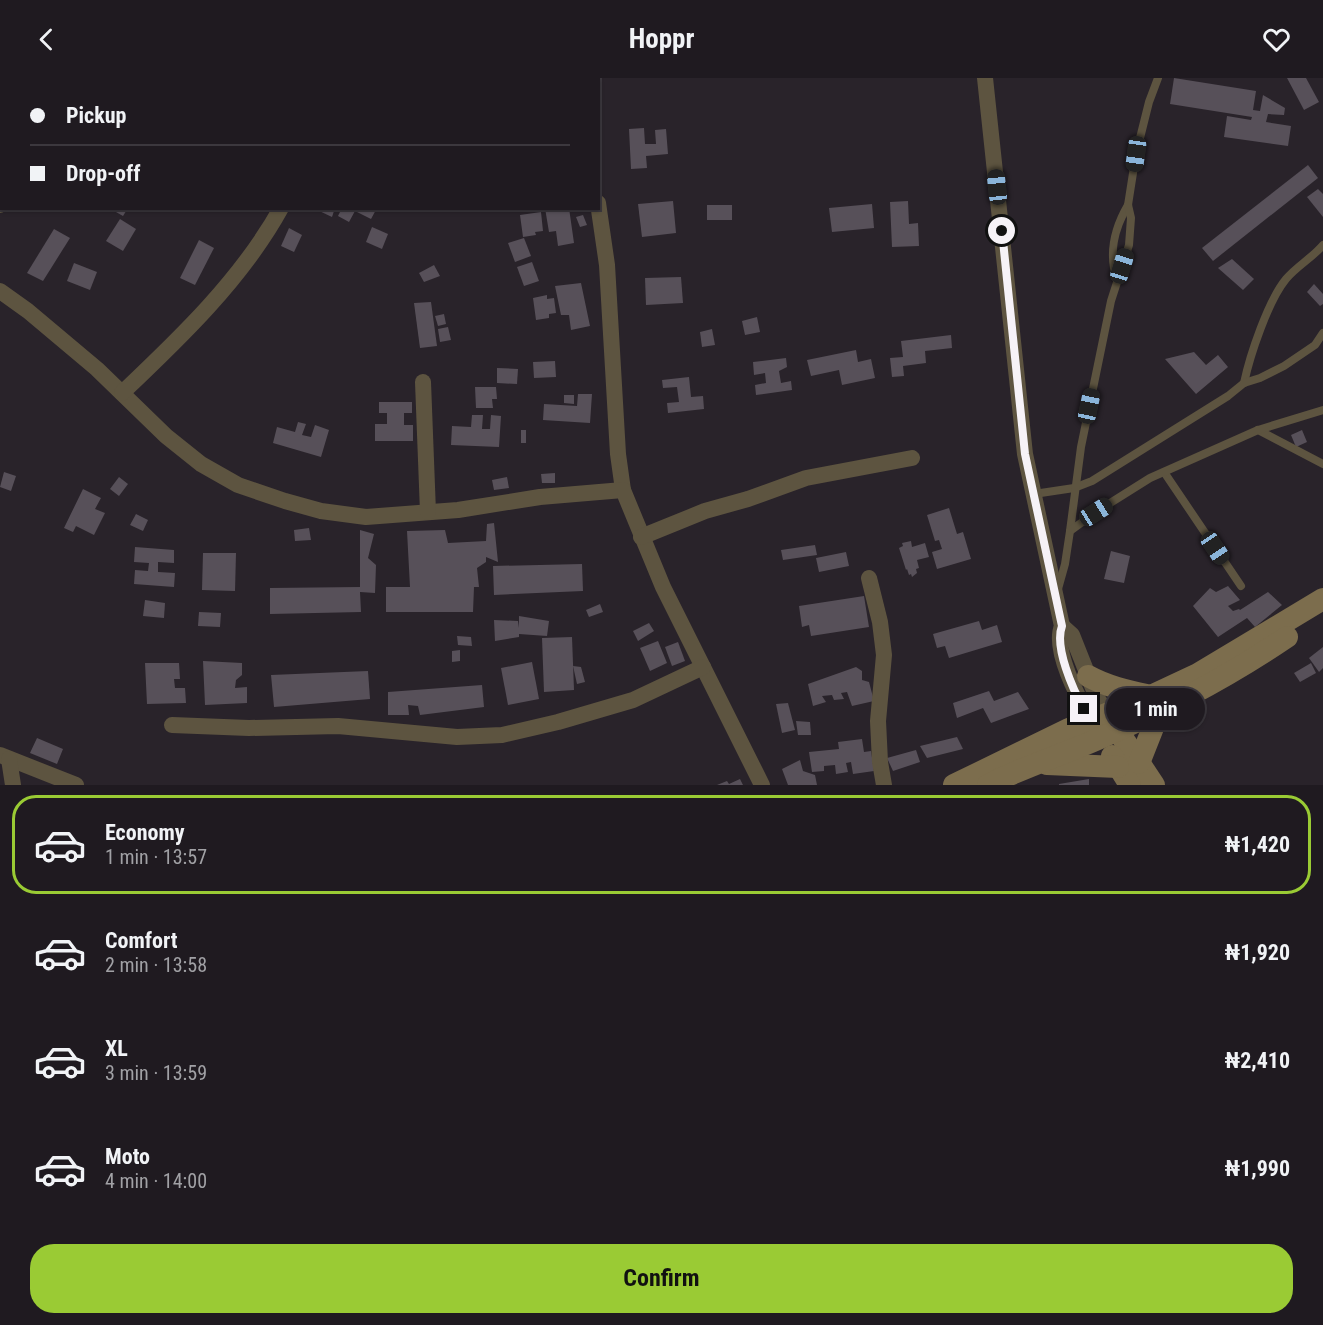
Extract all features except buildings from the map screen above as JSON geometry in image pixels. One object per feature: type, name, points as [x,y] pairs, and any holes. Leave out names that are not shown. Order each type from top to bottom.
[{"type":"main road","points":[[1129,772],[1156,703],[1198,674],[1323,599]]},
{"type":"main road","points":[[988,785],[1040,763],[1104,726],[1256,658],[1323,614]]},
{"type":"main road","points":[[1088,676],[1103,685],[1156,703]]},
{"type":"main road","points":[[1104,726],[1129,772]]},
{"type":"main road","points":[[954,785],[1069,729],[1104,726]]},
{"type":"main road","points":[[1040,763],[1129,772],[1154,785]]},
{"type":"street","points":[[985,78],[1025,454],[1062,626],[1059,638],[1068,673],[1077,697],[1104,726]]},
{"type":"street","points":[[122,393],[188,330],[269,230],[280,210]]},
{"type":"street","points":[[599,210],[607,265],[618,454],[623,490],[663,586],[762,785]]},
{"type":"street","points":[[0,291],[28,311],[97,369],[166,436],[201,464],[238,485],[285,501],[366,517],[458,510],[540,497],[623,490]]},
{"type":"street","points":[[423,382],[428,512]]},
{"type":"street","points":[[641,537],[705,511],[748,499],[806,478],[912,458]]},
{"type":"street","points":[[869,578],[880,622],[884,655],[878,721],[880,762],[885,785]]},
{"type":"street","points":[[1062,626],[1072,635],[1097,698],[1104,726]]},
{"type":"street","points":[[172,724],[249,728],[338,726],[457,737],[502,735],[558,722],[633,700],[703,667]]},
{"type":"street","points":[[5,757],[13,785]]},
{"type":"street","points":[[5,757],[76,785]]},
{"type":"lane","points":[[1117,280],[1113,268],[1114,236],[1128,205],[1136,154],[1149,102],[1158,78]]},
{"type":"lane","points":[[1055,596],[1065,564],[1081,447],[1117,280],[1129,245],[1131,218],[1128,205]]},
{"type":"lane","points":[[1244,382],[1249,359],[1279,291],[1286,279],[1314,257],[1323,245]]},
{"type":"lane","points":[[1314,257],[1323,260]]},
{"type":"lane","points":[[1034,494],[1074,488],[1092,481],[1228,396],[1244,382],[1260,378],[1284,366],[1315,345],[1323,333]]},
{"type":"lane","points":[[1070,531],[1150,478],[1257,430],[1323,410]]},
{"type":"lane","points":[[1257,430],[1323,464]]},
{"type":"lane","points":[[1164,472],[1241,586]]},
{"type":"route","points":[[1002,231],[1025,454],[1062,626],[1059,638],[1068,673],[1084,709]]}]
